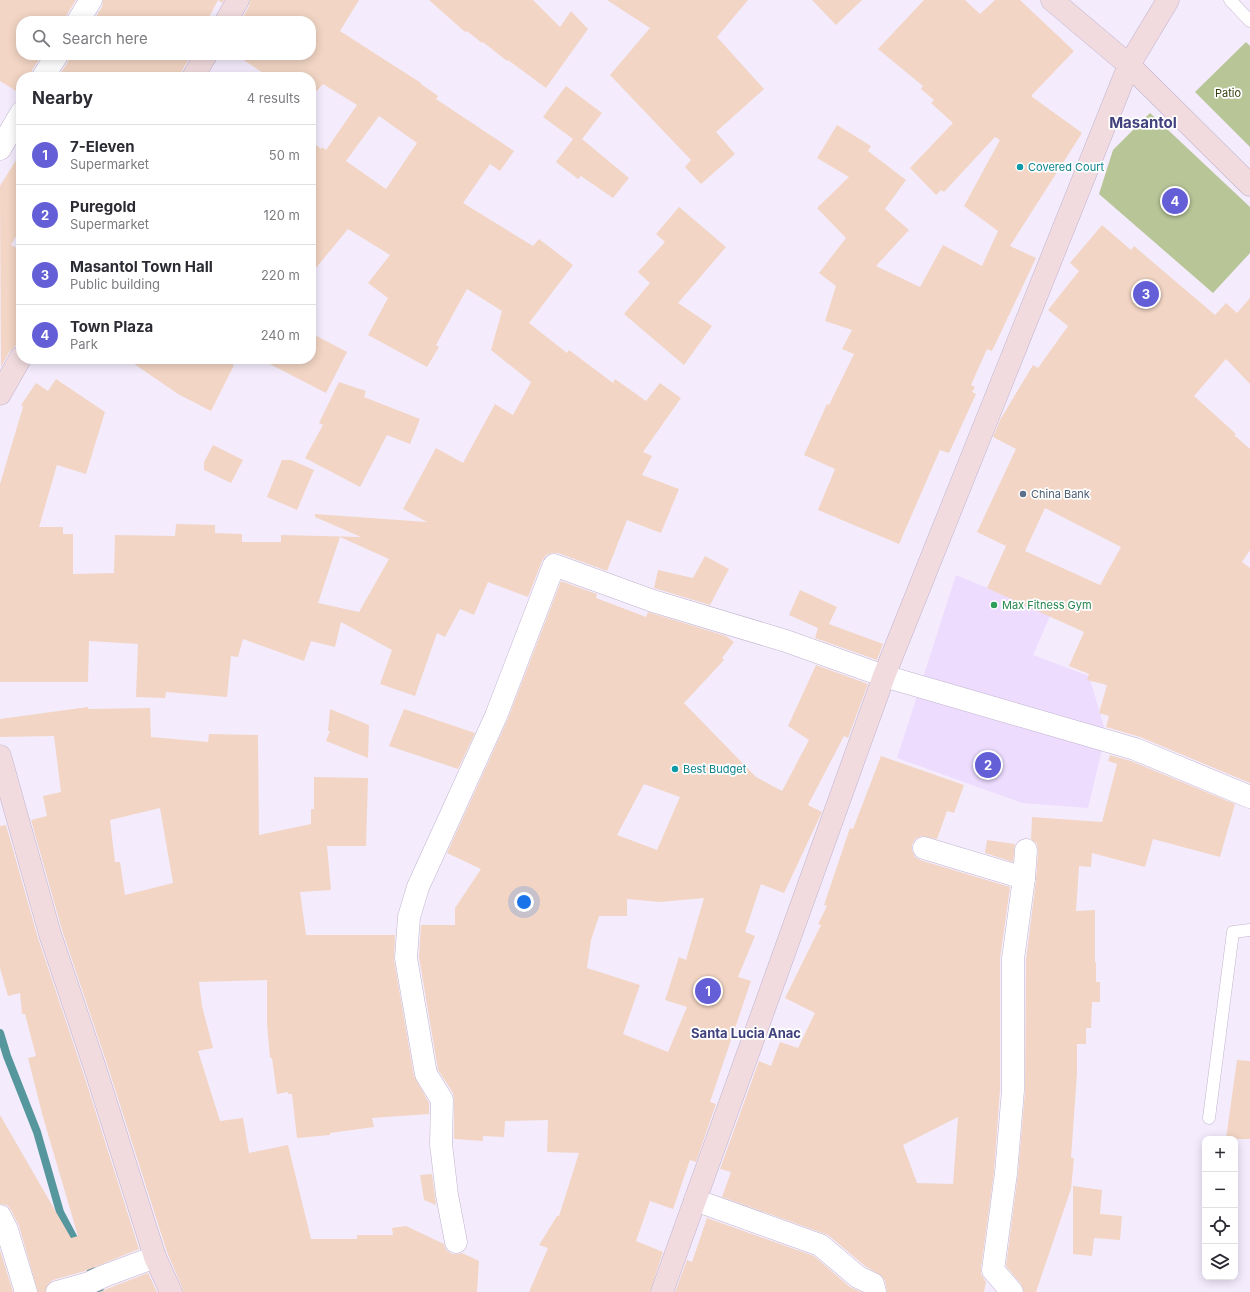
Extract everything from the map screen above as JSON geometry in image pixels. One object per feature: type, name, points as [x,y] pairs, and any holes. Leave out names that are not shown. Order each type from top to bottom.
[{"type":"street","points":[[81,16],[90,0]]},
{"type":"street","points":[[229,16],[238,0]]},
{"type":"street","points":[[1052,0],[1129,65],[1250,185]]},
{"type":"street","points":[[662,1292],[884,676],[1129,65],[1168,0]]},
{"type":"street","points":[[46,72],[54,60]]},
{"type":"street","points":[[196,72],[203,60]]},
{"type":"street","points":[[0,149],[16,122]]},
{"type":"street","points":[[0,394],[17,364]]},
{"type":"street","points":[[456,1242],[447,1195],[441,1144],[442,1100],[426,1074],[406,958],[410,917],[418,886],[496,716],[554,565],[653,601],[786,641],[884,676],[1135,750],[1250,797]]},
{"type":"street","points":[[0,756],[50,934],[95,1068],[155,1257],[171,1292]]},
{"type":"street","points":[[924,848],[1024,878]]},
{"type":"street","points":[[1012,1292],[993,1270],[1006,1173],[1013,1090],[1013,959],[1024,878],[1026,850]]},
{"type":"street","points":[[695,1200],[820,1246],[858,1277],[873,1284],[875,1292]]},
{"type":"street","points":[[0,1216],[7,1230],[26,1292]]},
{"type":"street","points":[[57,1292],[96,1280],[155,1257]]},
{"type":"lane","points":[[1230,0],[1250,21]]},
{"type":"lane","points":[[1209,1118],[1233,932],[1250,930]]},
{"type":"shaded area","points":[[956,575],[1051,614],[1033,655],[1089,676],[1106,733],[1088,808],[1022,803],[897,758]]},
{"type":"green space","name":"Patio","points":[[1246,42],[1250,46],[1250,147],[1195,92]]},
{"type":"green space","points":[[1150,113],[1250,207],[1250,253],[1213,293],[1099,194],[1113,150]]},
{"type":"building","points":[[0,0],[76,0],[67,16],[16,16],[16,60],[39,60],[32,72],[16,72],[16,91],[0,81]]},
{"type":"building","points":[[103,0],[218,0],[210,16],[96,16],[102,7]]},
{"type":"building","points":[[250,0],[359,0],[340,31],[421,83],[438,96],[436,99],[514,151],[500,171],[490,164],[463,203],[533,246],[539,239],[573,265],[529,323],[567,353],[569,350],[613,383],[615,379],[646,401],[660,383],[681,398],[643,452],[652,456],[642,475],[679,489],[661,533],[627,520],[607,571],[558,553],[552,553],[546,555],[542,561],[528,597],[488,582],[474,615],[460,609],[445,637],[437,633],[415,696],[380,684],[392,650],[341,622],[335,647],[311,641],[304,661],[243,639],[238,657],[231,656],[227,697],[166,692],[165,698],[136,697],[138,644],[89,641],[88,682],[0,682],[0,484],[23,407],[21,405],[36,383],[48,391],[56,379],[105,412],[86,474],[57,465],[39,527],[63,527],[63,534],[73,534],[73,574],[114,573],[115,535],[175,536],[176,524],[215,525],[215,533],[242,534],[242,542],[281,542],[281,535],[361,537],[315,517],[315,514],[427,522],[403,509],[436,448],[463,463],[495,404],[513,415],[531,382],[491,350],[502,311],[467,289],[436,345],[439,347],[427,367],[368,335],[388,298],[368,283],[390,255],[348,229],[316,268],[316,145],[321,149],[322,147],[326,150],[357,105],[323,84],[316,92],[316,72],[262,72],[244,60],[316,60],[316,16],[244,16],[249,6]],"holes":[[[379,116],[417,143],[386,189],[346,161]],[[340,537],[389,559],[359,612],[318,603]]]},
{"type":"building","points":[[429,0],[533,0],[560,27],[571,11],[588,29],[546,88],[483,42],[482,43],[467,31],[465,32]]},
{"type":"building","points":[[607,0],[748,0],[717,37],[764,89],[716,132],[735,154],[701,184],[685,167],[691,160],[610,75],[650,28]]},
{"type":"building","points":[[812,0],[862,0],[836,25]]},
{"type":"building","points":[[924,0],[965,0],[980,14],[995,0],[1020,0],[1074,51],[1031,96],[1082,133],[1010,246],[1036,258],[992,351],[987,349],[971,385],[975,387],[972,392],[976,394],[949,453],[940,450],[899,544],[818,510],[835,469],[804,455],[827,404],[829,405],[854,354],[842,349],[852,330],[825,321],[836,286],[819,273],[846,238],[817,208],[849,177],[817,158],[837,125],[871,146],[868,151],[906,180],[885,209],[909,230],[876,266],[920,287],[943,245],[982,266],[998,231],[964,206],[1000,140],[995,137],[944,192],[941,190],[936,195],[910,168],[953,123],[931,103],[934,100],[921,89],[923,86],[878,49]]},
{"type":"building","points":[[68,60],[188,60],[182,72],[61,72]]},
{"type":"building","points":[[566,86],[602,113],[582,139],[629,178],[613,198],[581,176],[578,179],[556,162],[573,139],[543,117]]},
{"type":"building","points":[[16,160],[16,236],[11,245],[16,248],[16,346],[10,351],[1,367],[0,186]]},
{"type":"building","points":[[679,207],[726,247],[678,303],[712,326],[684,365],[624,314],[650,283],[638,272],[665,242],[656,234]]},
{"type":"building","points":[[1102,225],[1131,250],[1134,246],[1215,315],[1226,303],[1237,313],[1250,298],[1250,384],[1226,359],[1194,396],[1236,434],[1234,435],[1250,449],[1250,550],[1242,562],[1250,568],[1250,783],[1140,737],[1106,727],[1109,716],[1099,713],[1107,685],[1087,680],[1089,674],[1069,666],[1084,632],[987,588],[1006,546],[977,532],[1016,449],[993,437],[1000,420],[1033,365],[1038,368],[1068,326],[1048,310],[1079,271],[1070,263]],"holes":[[[1045,508],[1121,547],[1100,585],[1025,551]]]},
{"type":"building","points":[[316,336],[347,352],[326,393],[270,364],[316,364]]},
{"type":"building","points":[[134,364],[234,365],[211,411],[178,394]]},
{"type":"building","points":[[339,382],[366,391],[364,397],[420,419],[410,444],[387,435],[360,487],[305,458],[323,425],[319,423]]},
{"type":"building","points":[[213,445],[243,460],[231,483],[204,470],[204,462]]},
{"type":"building","points":[[282,460],[291,460],[314,470],[297,510],[267,497]]},
{"type":"building","points":[[705,556],[729,569],[710,605],[654,588],[658,570],[693,578]]},
{"type":"building","points":[[561,581],[597,594],[596,598],[646,617],[648,612],[726,636],[734,642],[722,658],[724,660],[684,703],[756,777],[782,791],[809,740],[788,726],[816,665],[868,684],[848,738],[844,736],[808,805],[822,812],[784,893],[761,884],[745,932],[755,936],[738,977],[751,981],[710,1102],[716,1104],[696,1162],[690,1160],[673,1209],[650,1201],[636,1241],[663,1252],[650,1292],[529,1292],[548,1248],[539,1245],[557,1216],[559,1216],[579,1153],[547,1152],[548,1120],[505,1121],[504,1137],[483,1136],[483,1141],[454,1139],[453,1093],[438,1070],[419,957],[421,925],[455,925],[455,908],[481,869],[447,853],[507,721]],"holes":[[[644,784],[680,797],[657,850],[617,835]],[[704,898],[686,960],[679,957],[665,1000],[687,1007],[668,1052],[623,1034],[640,985],[587,968],[591,940],[599,916],[627,916],[627,899],[660,902]]]},
{"type":"building","points":[[800,590],[837,607],[829,624],[883,644],[877,660],[815,638],[818,628],[789,615]]},
{"type":"building","points":[[88,707],[88,709],[150,708],[151,737],[208,742],[209,734],[258,735],[259,835],[311,824],[311,809],[314,809],[314,777],[368,778],[366,846],[327,846],[331,890],[300,892],[306,935],[395,935],[394,960],[414,1076],[429,1103],[429,1114],[372,1118],[374,1127],[330,1133],[330,1135],[297,1138],[292,1094],[288,1094],[288,1092],[277,1094],[272,1058],[270,1058],[267,1024],[267,980],[199,982],[202,1006],[213,1048],[198,1051],[220,1121],[243,1118],[249,1153],[288,1145],[311,1239],[357,1239],[357,1235],[393,1235],[392,1228],[406,1226],[444,1244],[446,1250],[452,1254],[462,1253],[479,1261],[477,1292],[183,1292],[167,1252],[107,1064],[62,930],[31,820],[47,816],[43,796],[61,792],[54,736],[0,737],[0,719]],"holes":[[[160,808],[173,883],[125,895],[120,862],[115,862],[110,820]]]},
{"type":"building","points":[[330,709],[369,725],[368,758],[326,741],[330,731],[328,731]]},
{"type":"building","points":[[404,709],[475,733],[458,769],[389,746]]},
{"type":"building","points":[[1110,755],[1131,761],[1235,804],[1220,857],[1153,839],[1145,867],[1092,853],[1091,867],[1079,866],[1076,911],[1095,910],[1096,982],[1100,982],[1100,1002],[1092,1002],[1091,1028],[1086,1028],[1086,1044],[1077,1044],[1077,1073],[1071,1158],[1074,1158],[1071,1189],[1036,1292],[1024,1292],[1021,1284],[1006,1266],[1018,1174],[1025,1091],[1026,960],[1038,851],[1037,844],[1031,839],[1032,817],[1102,822],[1117,764],[1108,761]]},
{"type":"building","points":[[881,756],[964,785],[954,813],[947,811],[937,839],[922,836],[915,839],[912,845],[912,850],[915,857],[920,860],[1010,887],[1000,959],[1000,1089],[994,1172],[981,1268],[981,1274],[986,1282],[984,1292],[887,1292],[885,1281],[882,1276],[865,1266],[828,1235],[722,1197],[731,1172],[720,1169],[759,1061],[771,1066],[780,1042],[798,1048],[815,1013],[785,998],[821,925],[818,924],[827,906],[824,905],[850,828],[853,829]],"holes":[[[958,1117],[953,1184],[917,1183],[903,1145]]]},
{"type":"building","points":[[6,825],[38,938],[83,1072],[139,1249],[85,1271],[53,1280],[48,1284],[45,1292],[38,1292],[19,1226],[11,1210],[7,1205],[0,1204],[0,1115],[71,1238],[78,1236],[43,1117],[28,1058],[36,1056],[25,1014],[22,1014],[20,993],[8,996],[0,968],[0,826]]},
{"type":"building","points":[[987,840],[1015,844],[1013,862],[985,853]]},
{"type":"building","points":[[1237,1060],[1250,1061],[1250,1139],[1238,1139],[1238,1136],[1226,1136]]},
{"type":"building","points":[[432,1174],[436,1205],[424,1200],[420,1175]]},
{"type":"building","points":[[1073,1186],[1102,1190],[1100,1214],[1122,1216],[1120,1240],[1094,1238],[1092,1256],[1073,1254]]},
{"type":"building","points":[[707,1218],[814,1256],[850,1287],[861,1292],[675,1292],[687,1260],[692,1262]]},
{"type":"building","points":[[0,1250],[13,1292],[0,1292]]},
{"type":"building","points":[[148,1273],[157,1292],[99,1292],[109,1288]]},
{"type":"waterway","points":[[0,1033],[7,1056],[37,1132],[60,1212],[78,1246]]},
{"type":"waterway","points":[[86,1260],[96,1279],[100,1292]]},
{"type":"place","name":"Covered Court","points":[[1020,167]]},
{"type":"place","name":"Town Plaza","points":[[1175,201]]},
{"type":"place","name":"Masantol Town Hall","points":[[1146,294]]},
{"type":"place","name":"China Bank","points":[[1023,494]]},
{"type":"place","name":"Max Fitness Gym","points":[[994,605]]},
{"type":"place","name":"Puregold","points":[[988,765]]},
{"type":"place","name":"Best Budget","points":[[675,769]]},
{"type":"place","name":"7-Eleven","points":[[708,991]]},
{"type":"district","name":"Masantol","points":[[1143,122]]},
{"type":"district","name":"Santa Lucia Anac","points":[[746,1033]]}]
